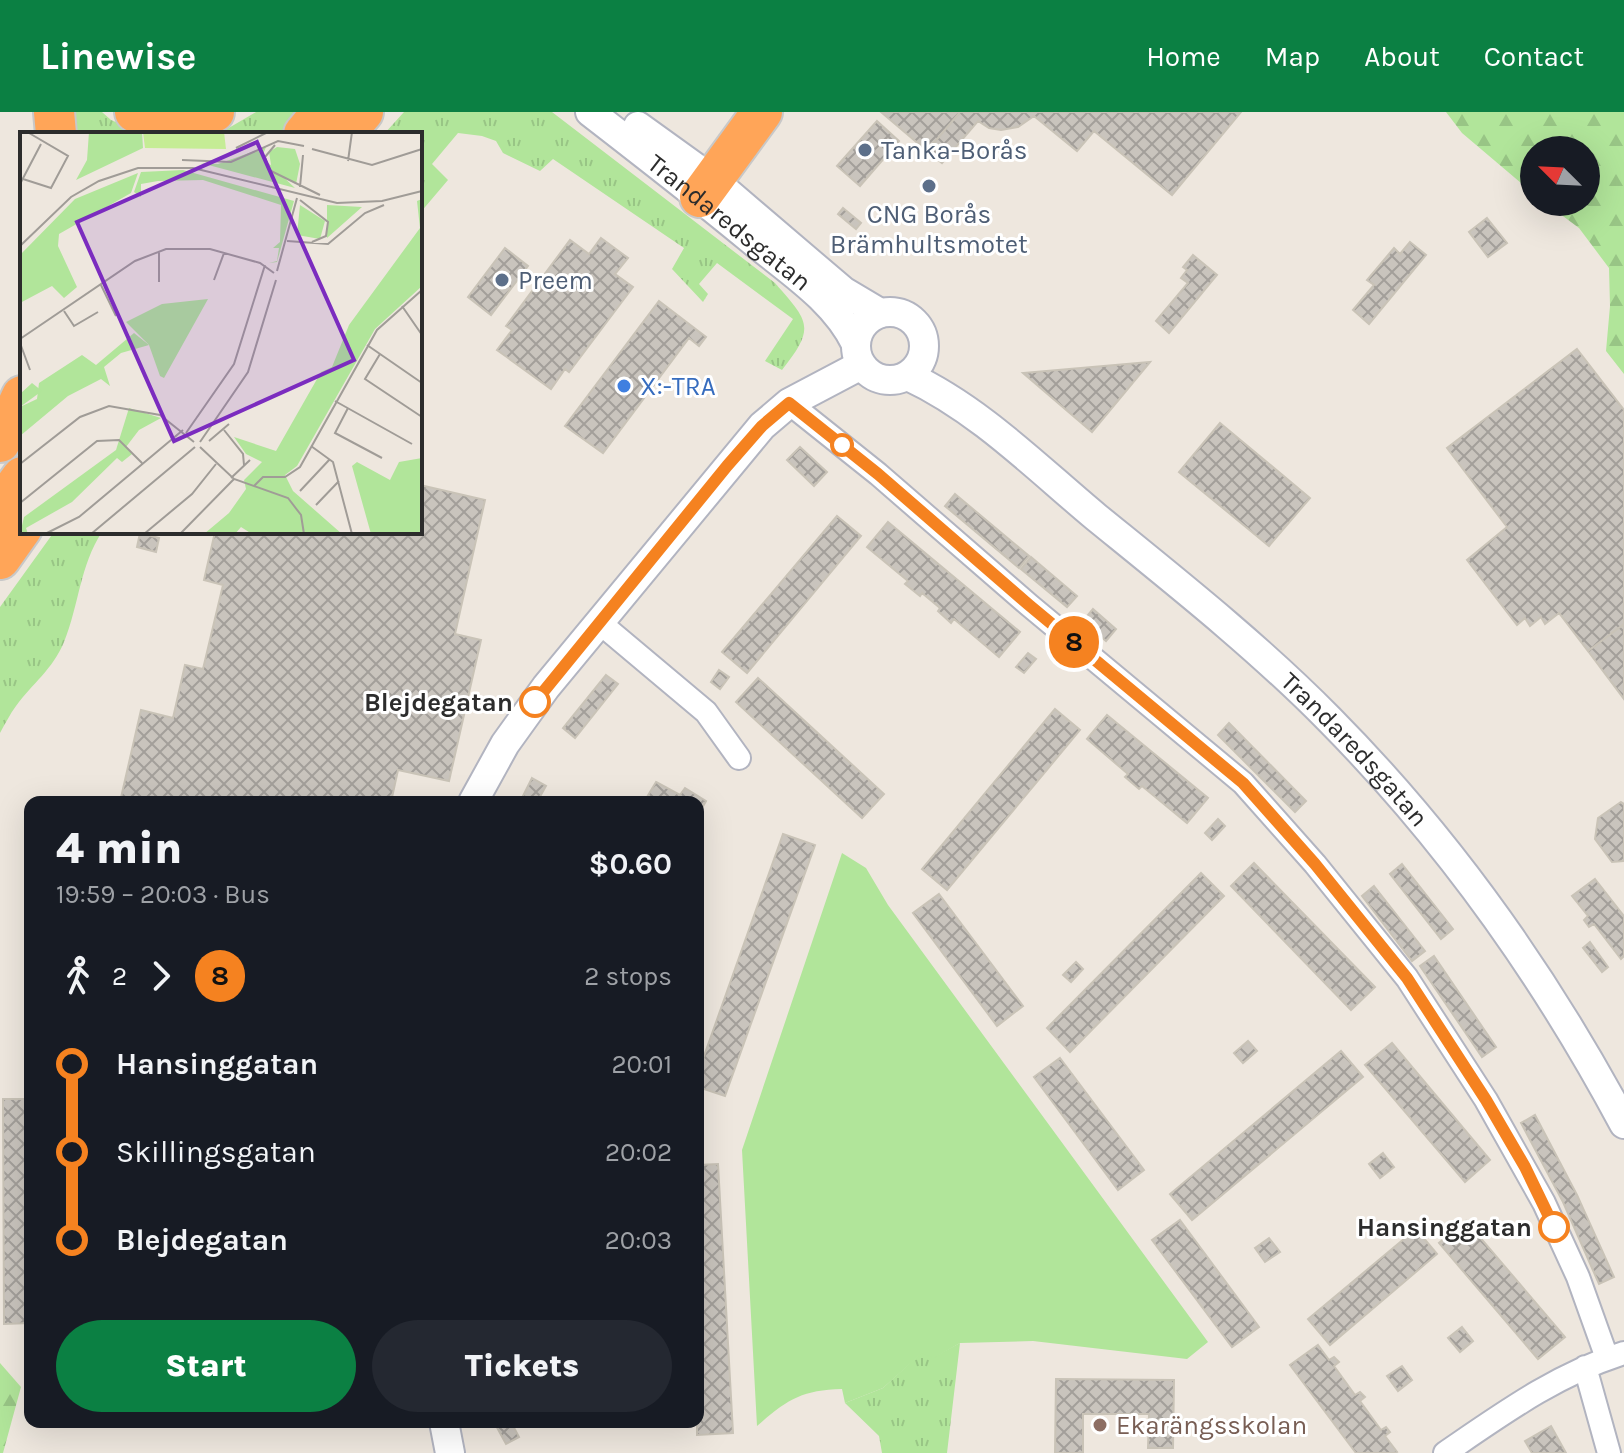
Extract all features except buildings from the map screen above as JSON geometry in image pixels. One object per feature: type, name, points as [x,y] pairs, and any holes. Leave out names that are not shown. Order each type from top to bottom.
[{"type":"highway","points":[[54,112],[56,132]]},
{"type":"highway","points":[[135,112],[159,119],[183,121],[214,112]]},
{"type":"highway","points":[[306,132],[322,112]]},
{"type":"highway","points":[[346,132],[363,112]]},
{"type":"highway","points":[[697,180],[732,112]]},
{"type":"highway","points":[[697,180],[762,112]]},
{"type":"highway","points":[[0,442],[20,400]]},
{"type":"highway","points":[[0,507],[20,480]]},
{"type":"highway","points":[[0,559],[20,531]]},
{"type":"street","name":"Trandaredsgatan","points":[[590,112],[697,180],[843,291],[880,313],[898,313],[914,321],[923,334],[925,350],[1009,443]]},
{"type":"street","name":"Trandaredsgatan","points":[[618,112],[697,180],[831,306],[849,329],[868,373],[882,380],[893,381],[908,376],[942,393],[1009,443],[1267,659],[1328,718],[1407,802],[1519,949],[1580,1043],[1624,1124]]},
{"type":"street","points":[[476,796],[513,733],[546,687],[727,466],[762,426],[858,354],[865,322],[880,313]]},
{"type":"street","points":[[908,376],[919,365],[925,350]]},
{"type":"street","points":[[789,403],[878,474],[1029,605],[1243,783],[1315,864],[1407,978],[1486,1100],[1544,1203],[1616,1356],[1540,1389],[1445,1453]]},
{"type":"street","points":[[600,623],[706,712],[739,758]]},
{"type":"street","points":[[1585,1367],[1609,1453]]},
{"type":"street","points":[[445,1428],[450,1453]]},
{"type":"green space","points":[[65,112],[102,112],[111,120],[139,132],[70,132]]},
{"type":"green space","points":[[256,112],[304,112],[288,132],[214,132],[227,129]]},
{"type":"green space","points":[[404,112],[552,112],[775,283],[801,316],[804,334],[800,344],[782,370],[765,361],[793,319],[717,263],[699,284],[708,294],[703,302],[672,269],[684,248],[553,159],[540,171],[503,153],[496,141],[458,133],[432,164],[448,180],[422,211],[422,132],[386,132]]},
{"type":"green space","points":[[1446,112],[1624,112],[1624,374],[1606,351],[1609,268],[1579,228],[1563,216],[1600,216],[1600,136],[1520,136],[1520,182],[1462,133]]},
{"type":"green space","points":[[53,534],[101,534],[84,572],[59,652],[16,706],[0,733],[0,607]]},
{"type":"green space","points":[[842,853],[866,868],[888,905],[1208,1342],[1187,1359],[1033,1341],[960,1343],[934,1358],[922,1353],[883,1388],[845,1403],[842,1389],[805,1394],[777,1409],[757,1426],[742,1150]]},
{"type":"green space","points":[[960,1343],[947,1453],[882,1453],[879,1436],[845,1403],[883,1388],[922,1352],[934,1357]]},
{"type":"green space","points":[[0,1363],[21,1387],[3,1453],[0,1453]]},
{"type":"bus line","name":"8","points":[[535,702],[727,466],[762,426],[789,403],[878,474],[1029,605],[1243,783],[1315,864],[1407,978],[1486,1100],[1525,1167],[1554,1227]]},
{"type":"place","name":"Tanka-Borås","points":[[865,150]]},
{"type":"place","name":"CNG Borås Brämhultsmotet","points":[[929,186]]},
{"type":"place","name":"Preem","points":[[502,280]]},
{"type":"place","name":"X:-TRA","points":[[624,386]]},
{"type":"place","name":"Blejdegatan","points":[[535,702]]},
{"type":"place","name":"Hansinggatan","points":[[1554,1227]]},
{"type":"place","name":"Ekarängsskolan","points":[[1100,1425]]}]
